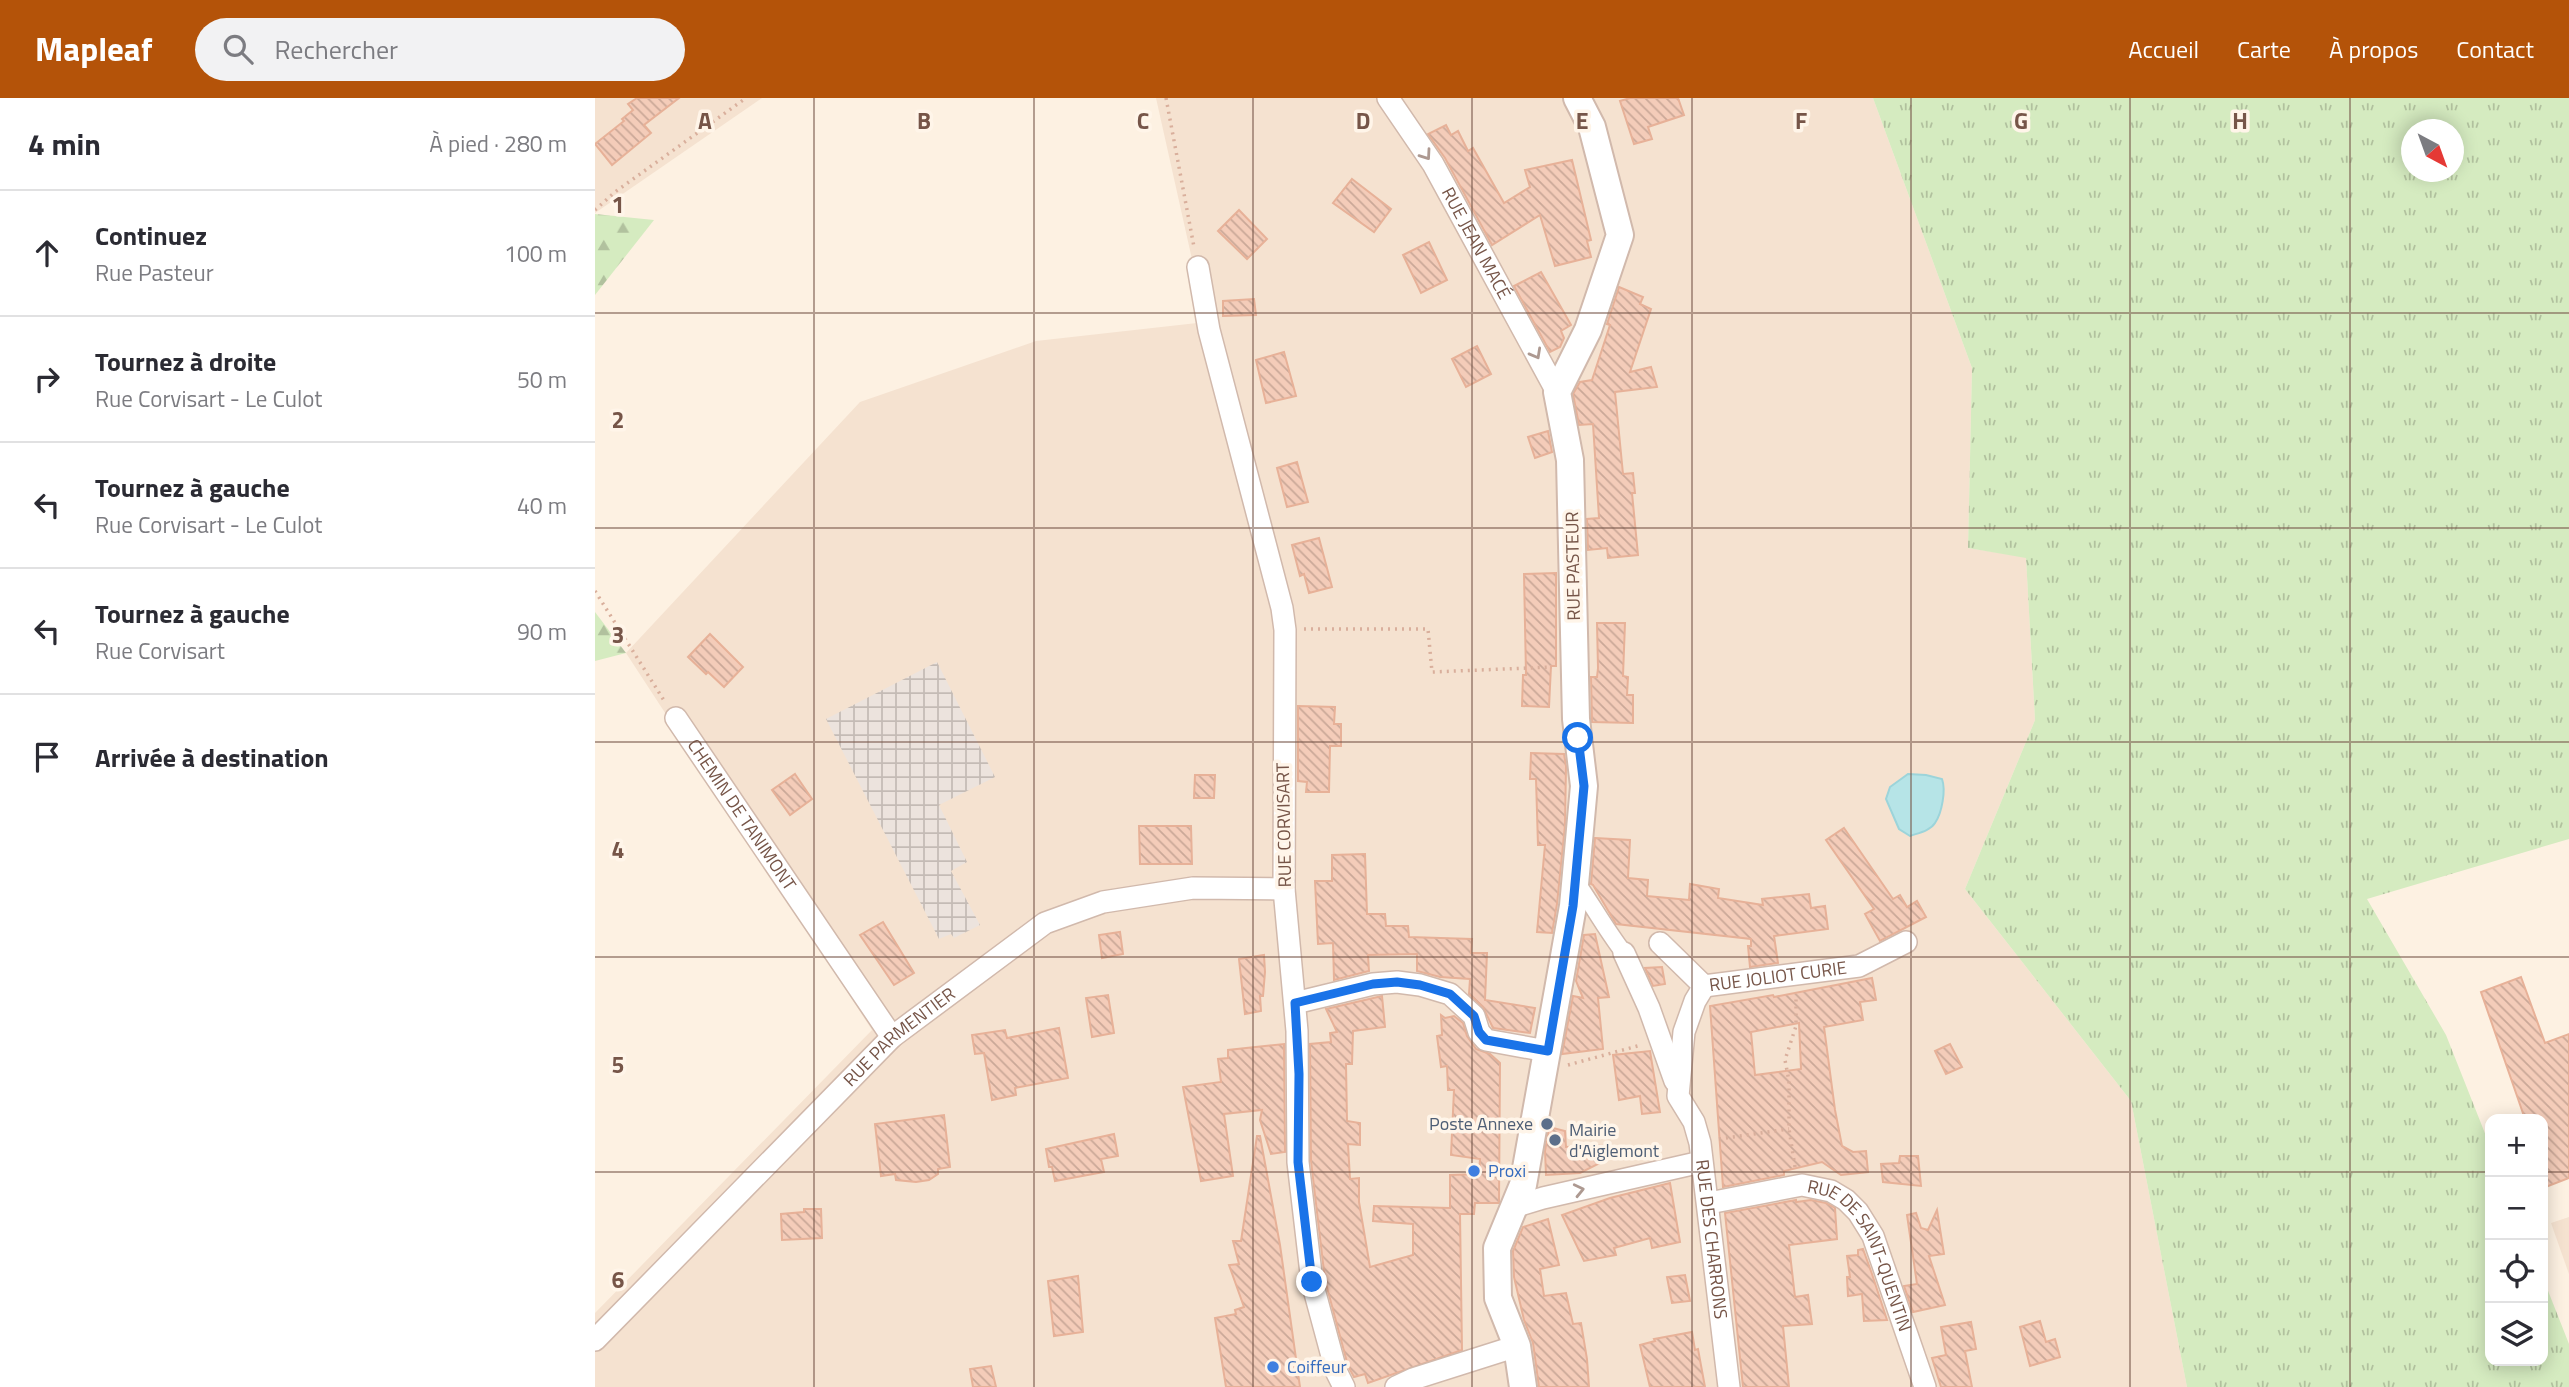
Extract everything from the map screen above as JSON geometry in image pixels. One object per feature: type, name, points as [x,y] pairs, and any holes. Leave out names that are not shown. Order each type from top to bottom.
[{"type":"street","name":"RUE JEAN MACÉ","points":[[1388,98],[1433,164],[1557,392]]},
{"type":"street","points":[[1557,392],[1588,330],[1620,235],[1592,127],[1577,98]]},
{"type":"street","name":"RUE CORVISART","points":[[1198,267],[1209,331],[1279,595],[1285,629],[1284,889],[1299,1074],[1298,1162],[1312,1282],[1336,1371],[1344,1387]]},
{"type":"street","name":"RUE PASTEUR","points":[[1523,1387],[1517,1346],[1498,1298],[1497,1248],[1523,1185],[1575,880],[1584,786],[1576,719],[1570,460],[1557,392]]},
{"type":"street","name":"CHEMIN DE TANIMONT","points":[[676,718],[892,1037]]},
{"type":"street","points":[[1575,880],[1605,929],[1624,953]]},
{"type":"street","name":"RUE PARMENTIER","points":[[595,1340],[892,1037],[1045,923],[1103,902],[1193,888],[1284,889]]},
{"type":"street","name":"RUE JOLIOT CURIE","points":[[1660,943],[1704,986],[1859,967],[1906,942]]},
{"type":"street","name":"RUE DES CHARRONS","points":[[1624,953],[1661,1040],[1678,1096],[1694,1122],[1709,1203],[1729,1387]]},
{"type":"street","points":[[1295,1003],[1373,984],[1397,982],[1420,985],[1450,994],[1474,1016],[1479,1032],[1486,1040],[1546,1059]]},
{"type":"street","points":[[1678,1096],[1684,1032],[1695,1000],[1704,986]]},
{"type":"street","points":[[1513,1207],[1700,1152]]},
{"type":"street","name":"RUE DE SAINT-QUENTIN","points":[[1709,1203],[1802,1185],[1831,1191],[1846,1200],[1858,1212],[1873,1236],[1925,1387]]},
{"type":"street","points":[[1396,1387],[1413,1378],[1517,1346]]},
{"type":"path","points":[[595,210],[615,192],[746,98]]},
{"type":"path","points":[[1166,98],[1198,267]]},
{"type":"path","points":[[595,591],[676,718]]},
{"type":"path","points":[[1285,629],[1427,629],[1432,671],[1575,666]]},
{"type":"path","points":[[1796,976],[1796,1026],[1785,1060],[1789,1081],[1789,1129],[1794,1163],[1802,1185]]},
{"type":"path","points":[[1546,1059],[1566,1065],[1661,1040]]},
{"type":"path","points":[[1700,1152],[1789,1129]]},
{"type":"shaded area","points":[[595,98],[762,98],[595,213]]},
{"type":"shaded area","points":[[1156,98],[1873,98],[1972,368],[1968,548],[2026,557],[2035,720],[1965,889],[2131,1101],[2187,1387],[595,1387],[595,1313],[872,1030],[626,653],[860,402],[1036,341],[1206,322]]},
{"type":"shaded area","points":[[937,662],[995,777],[939,805],[967,862],[951,871],[980,925],[954,938],[951,934],[939,939],[826,719]]},
{"type":"shaded area","points":[[2569,1217],[2569,1274],[2551,1223]]},
{"type":"green space","points":[[1873,98],[2569,98],[2569,839],[2367,899],[2446,1035],[2485,1133],[2485,1366],[2548,1366],[2548,1291],[2569,1344],[2569,1387],[2187,1387],[2131,1101],[1965,889],[2035,720],[2026,558],[1968,548],[1972,368]]},
{"type":"green space","points":[[595,214],[654,220],[595,295]]},
{"type":"green space","points":[[595,612],[626,653],[595,661]]},
{"type":"water","points":[[1908,774],[1942,779],[1944,789],[1941,808],[1933,826],[1910,836],[1899,829],[1886,799],[1890,787]]},
{"type":"building","points":[[637,98],[679,98],[644,125],[651,133],[612,165],[595,144],[624,121],[622,119],[633,110],[628,104]]},
{"type":"building","points":[[1630,98],[1678,98],[1684,115],[1648,127],[1652,139],[1634,144],[1620,101]]},
{"type":"building","points":[[1446,125],[1451,135],[1458,131],[1468,151],[1473,148],[1504,203],[1530,187],[1525,170],[1572,160],[1591,240],[1587,241],[1591,257],[1555,266],[1540,215],[1492,245],[1445,158],[1428,134]]},
{"type":"building","points":[[1352,179],[1391,209],[1374,232],[1333,203]]},
{"type":"building","points":[[1239,210],[1267,239],[1247,259],[1218,231]]},
{"type":"building","points":[[1429,242],[1447,280],[1421,293],[1403,255]]},
{"type":"building","points":[[1541,272],[1571,325],[1561,331],[1564,338],[1560,347],[1550,352],[1514,286]]},
{"type":"building","points":[[1619,287],[1643,297],[1640,304],[1651,309],[1630,372],[1651,367],[1657,387],[1615,392],[1623,474],[1633,473],[1635,493],[1632,493],[1638,555],[1608,558],[1607,548],[1588,550],[1587,519],[1599,518],[1593,424],[1579,425],[1573,394],[1580,382],[1592,380]]},
{"type":"building","points":[[1254,299],[1256,315],[1223,316],[1223,301]]},
{"type":"building","points":[[1477,346],[1491,374],[1466,387],[1452,359]]},
{"type":"building","points":[[1284,352],[1296,396],[1266,403],[1256,360]]},
{"type":"building","points":[[1548,431],[1552,452],[1535,458],[1528,437]]},
{"type":"building","points":[[1297,462],[1308,502],[1287,507],[1277,468]]},
{"type":"building","points":[[1319,538],[1332,587],[1309,593],[1304,574],[1300,576],[1292,545]]},
{"type":"building","points":[[1556,573],[1556,666],[1551,666],[1549,707],[1522,706],[1523,675],[1526,675],[1524,574]]},
{"type":"building","points":[[1597,623],[1625,623],[1623,676],[1628,677],[1627,695],[1633,695],[1633,723],[1592,722],[1591,677],[1597,677],[1598,668]]},
{"type":"building","points":[[710,634],[743,667],[724,687],[688,657]]},
{"type":"building","points":[[1298,706],[1335,707],[1334,724],[1341,724],[1341,746],[1330,746],[1329,792],[1306,792],[1307,782],[1298,781]]},
{"type":"building","points":[[1531,753],[1564,754],[1566,766],[1565,825],[1552,933],[1537,932],[1545,845],[1538,845],[1536,779],[1530,779]]},
{"type":"building","points":[[795,774],[812,799],[790,815],[772,790]]},
{"type":"building","points":[[1195,775],[1215,775],[1214,798],[1194,798]]},
{"type":"building","points":[[1139,826],[1191,826],[1192,864],[1140,864]]},
{"type":"building","points":[[1844,828],[1893,899],[1900,895],[1907,907],[1917,901],[1926,917],[1880,941],[1865,914],[1874,909],[1826,840]]},
{"type":"building","points":[[1595,838],[1630,840],[1628,878],[1648,880],[1647,896],[1689,900],[1690,884],[1719,889],[1718,898],[1763,905],[1762,899],[1809,894],[1811,908],[1825,906],[1828,929],[1774,936],[1778,963],[1750,967],[1748,946],[1751,946],[1751,939],[1616,924],[1591,884]]},
{"type":"building","points":[[1365,854],[1367,914],[1385,914],[1386,926],[1408,926],[1409,937],[1472,939],[1471,953],[1487,953],[1485,1000],[1535,1008],[1530,1033],[1493,1028],[1483,1007],[1469,994],[1470,979],[1440,977],[1417,971],[1417,954],[1368,955],[1369,971],[1334,980],[1333,943],[1318,944],[1315,881],[1332,881],[1332,855]]},
{"type":"building","points":[[883,922],[914,973],[894,985],[860,935]]},
{"type":"building","points":[[1120,932],[1123,954],[1102,958],[1099,935]]},
{"type":"building","points":[[1595,934],[1609,997],[1598,998],[1603,1049],[1562,1054],[1573,996],[1583,998],[1576,981],[1584,935]]},
{"type":"building","points":[[1264,955],[1261,1011],[1245,1014],[1239,959]]},
{"type":"building","points":[[1662,967],[1665,984],[1653,986],[1645,968]]},
{"type":"building","points":[[2521,977],[2545,1043],[2569,1034],[2569,1178],[2548,1186],[2548,1114],[2523,1114],[2481,992]]},
{"type":"building","points":[[1872,978],[1876,1000],[1860,1002],[1863,1020],[1824,1027],[1842,1146],[1853,1152],[1866,1151],[1868,1172],[1841,1175],[1822,1162],[1784,1171],[1784,1175],[1723,1187],[1710,1006],[1773,995],[1774,997]],"holes":[[[1799,1023],[1801,1069],[1755,1075],[1751,1032]]]},
{"type":"building","points":[[1108,995],[1114,1033],[1092,1037],[1086,998]]},
{"type":"building","points":[[1382,996],[1385,1027],[1353,1031],[1352,1064],[1346,1064],[1347,1121],[1360,1123],[1360,1145],[1348,1144],[1350,1179],[1359,1178],[1359,1202],[1370,1267],[1413,1255],[1413,1224],[1373,1221],[1374,1206],[1450,1208],[1450,1175],[1479,1174],[1480,1159],[1451,1155],[1454,1090],[1448,1090],[1447,1066],[1441,1067],[1437,1036],[1442,1035],[1441,1015],[1445,1018],[1454,1016],[1463,1023],[1467,1036],[1476,1049],[1490,1054],[1500,1063],[1499,1203],[1475,1203],[1474,1214],[1460,1214],[1462,1350],[1368,1383],[1365,1374],[1354,1377],[1348,1366],[1325,1280],[1311,1161],[1310,1044],[1331,1042],[1330,1033],[1337,1032],[1326,1009]]},
{"type":"building","points":[[1059,1028],[1068,1078],[1015,1088],[1016,1095],[992,1100],[984,1053],[975,1054],[972,1035],[1005,1030],[1007,1038]]},
{"type":"building","points":[[1284,1044],[1285,1152],[1271,1154],[1260,1120],[1262,1110],[1224,1114],[1233,1176],[1201,1181],[1183,1087],[1221,1082],[1218,1059],[1228,1058],[1228,1050]]},
{"type":"building","points":[[1950,1044],[1962,1067],[1946,1074],[1935,1051]]},
{"type":"building","points":[[1650,1051],[1660,1112],[1642,1114],[1640,1096],[1619,1100],[1613,1055]]},
{"type":"building","points":[[944,1115],[950,1167],[938,1169],[938,1174],[929,1180],[916,1182],[896,1180],[895,1174],[881,1176],[875,1124]]},
{"type":"building","name":"Mairie d'Aiglemont","points":[[1549,1127],[1565,1131],[1566,1147],[1608,1145],[1608,1159],[1580,1173],[1546,1175],[1545,1151]]},
{"type":"building","points":[[1114,1134],[1118,1156],[1101,1159],[1104,1172],[1055,1181],[1046,1149]]},
{"type":"building","points":[[1257,1136],[1260,1136],[1280,1245],[1300,1387],[1226,1387],[1215,1318],[1236,1314],[1235,1310],[1244,1307],[1229,1265],[1239,1264],[1233,1241],[1241,1241]]},
{"type":"building","points":[[1900,1156],[1918,1156],[1921,1186],[1883,1182],[1881,1164],[1899,1163]]},
{"type":"building","points":[[1670,1183],[1680,1242],[1652,1248],[1650,1238],[1614,1248],[1616,1255],[1584,1261],[1562,1215],[1610,1198]]},
{"type":"building","points":[[1796,1200],[1826,1203],[1835,1208],[1837,1239],[1789,1245],[1795,1297],[1808,1295],[1812,1324],[1783,1326],[1789,1387],[1743,1387],[1725,1213]]},
{"type":"building","points":[[804,1209],[821,1209],[822,1238],[782,1240],[781,1214],[804,1212]]},
{"type":"building","points":[[1937,1210],[1944,1254],[1929,1256],[1945,1305],[1913,1312],[1904,1286],[1917,1284],[1907,1215],[1916,1213],[1921,1228],[1928,1230]]},
{"type":"building","points":[[1548,1219],[1559,1265],[1540,1269],[1544,1296],[1566,1293],[1573,1324],[1581,1323],[1589,1387],[1539,1387],[1533,1343],[1524,1320],[1514,1277],[1513,1251],[1523,1227]]},
{"type":"building","points":[[1863,1249],[1887,1320],[1864,1321],[1862,1294],[1848,1296],[1847,1277],[1850,1277],[1847,1256],[1858,1255],[1858,1250]]},
{"type":"building","points":[[1685,1275],[1690,1301],[1672,1303],[1667,1277]]},
{"type":"building","points":[[1078,1276],[1083,1332],[1054,1336],[1048,1281]]},
{"type":"building","points":[[2040,1321],[2046,1342],[2055,1339],[2060,1357],[2030,1366],[2020,1327]]},
{"type":"building","points":[[1971,1322],[1976,1349],[1965,1351],[1972,1387],[1941,1387],[1932,1358],[1946,1355],[1941,1327]]},
{"type":"building","points":[[1692,1332],[1705,1387],[1650,1387],[1640,1345],[1655,1341],[1654,1339]]},
{"type":"building","points":[[991,1366],[996,1387],[973,1387],[970,1369]]},
{"type":"place","name":"Poste Annexe","points":[[1547,1124]]},
{"type":"place","name":"Mairie d'Aiglemont","points":[[1555,1140]]},
{"type":"place","name":"Proxi","points":[[1474,1171]]},
{"type":"place","name":"Coiffeur","points":[[1273,1367]]},
{"type":"route","points":[[1312,1282],[1298,1162],[1299,1074],[1295,1003],[1373,984],[1397,982],[1420,985],[1450,994],[1468,1009],[1486,1040],[1548,1051],[1573,906],[1584,786],[1578,738]]}]
